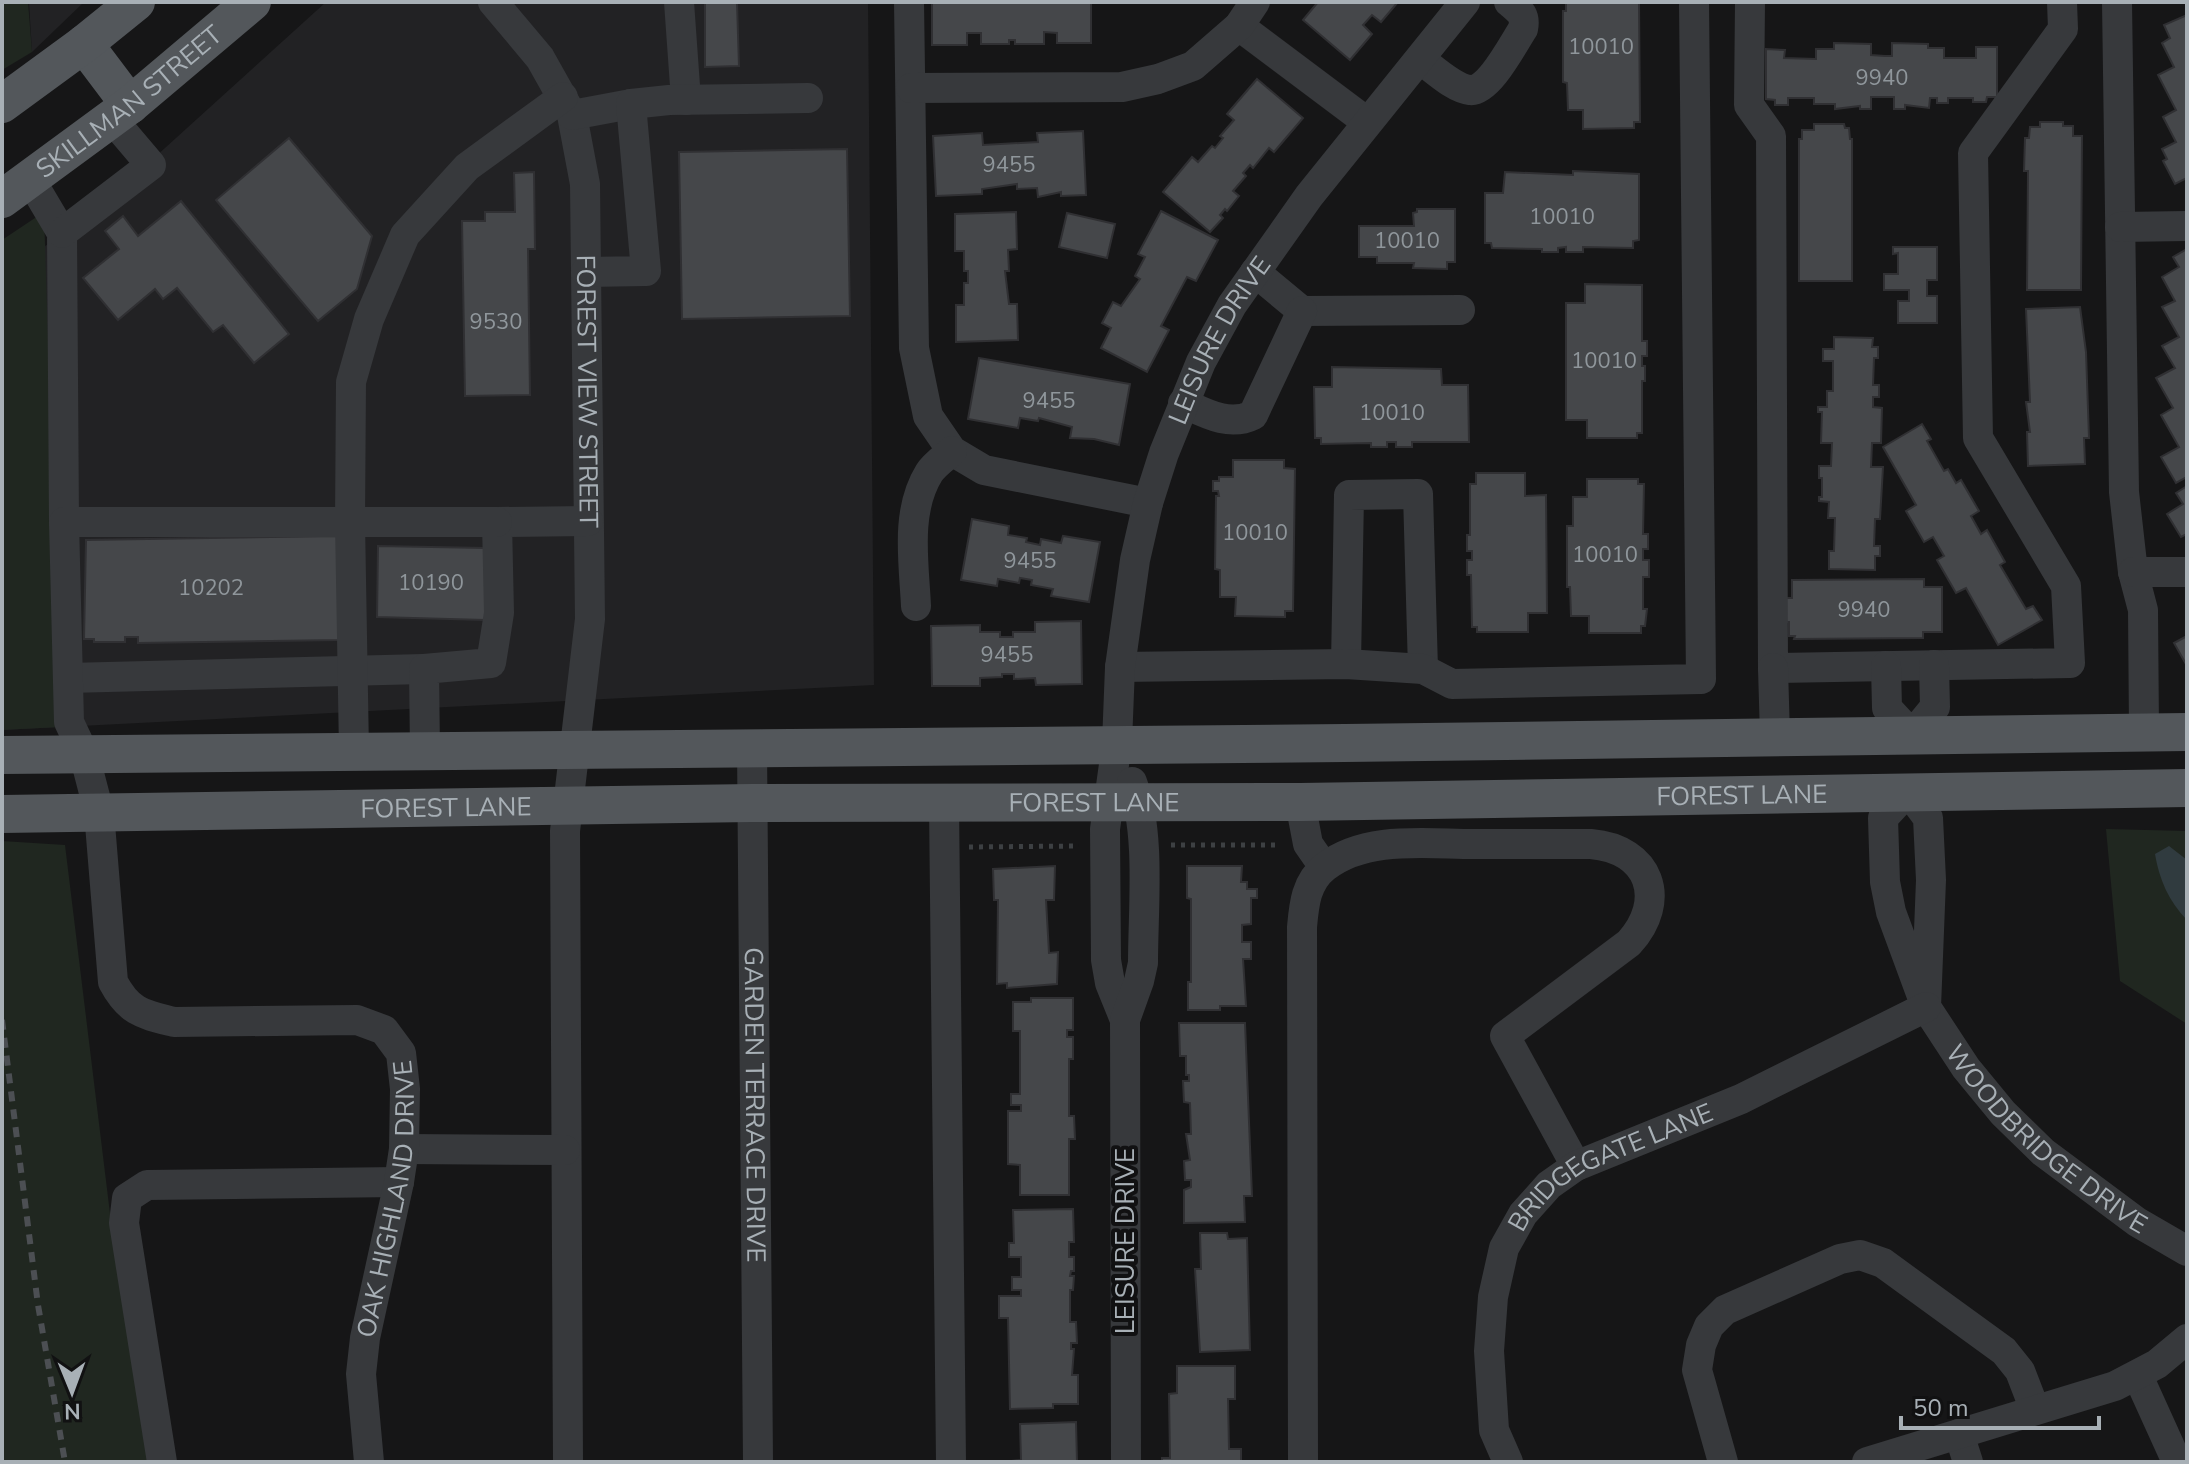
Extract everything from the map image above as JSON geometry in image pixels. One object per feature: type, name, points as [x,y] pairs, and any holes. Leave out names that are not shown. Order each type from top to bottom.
[{"type":"main road","points":[[3,103],[136,2]]},
{"type":"main road","name":"SKILLMAN STREET","points":[[16,189],[121,112],[252,2]]},
{"type":"main road","points":[[84,44],[121,112]]},
{"type":"main road","points":[[2,755],[2187,732]]},
{"type":"main road","points":[[1908,791],[1912,735]]},
{"type":"main road","name":"FOREST LANE","points":[[2,814],[752,803],[1300,802],[2187,788]]},
{"type":"street","points":[[679,2],[686,100]]},
{"type":"street","points":[[909,2],[914,348],[928,416],[952,451],[984,470],[1148,503]]},
{"type":"street","name":"LEISURE DRIVE","points":[[1126,1462],[1125,1020],[1143,963],[1142,829],[1123,802],[1117,743],[1120,667],[1135,560],[1148,503],[1183,403],[1226,317],[1255,272],[1367,122],[1465,2]]},
{"type":"street","points":[[1420,59],[1462,88],[1472,91],[1484,88],[1523,29],[1525,20],[1521,11],[1509,2]]},
{"type":"street","points":[[1120,667],[1346,664],[1423,669],[1452,684],[1701,679],[1694,2]]},
{"type":"street","points":[[1750,2],[1749,105],[1771,136],[1775,736]]},
{"type":"street","points":[[1773,668],[2070,663],[2066,586],[1978,438],[1973,169],[1973,153],[2063,29],[2062,2]]},
{"type":"street","points":[[2117,2],[2124,492],[2133,572],[2143,610],[2144,731]]},
{"type":"street","name":"FOREST VIEW STREET","points":[[497,3],[540,58],[567,106],[585,184],[590,619],[566,807],[568,1462]]},
{"type":"street","points":[[911,88],[1122,87],[1158,79],[1193,66],[1247,14],[1367,122]]},
{"type":"street","points":[[354,751],[351,382],[369,319],[405,235],[467,167],[567,106],[808,98]]},
{"type":"street","points":[[586,272],[646,271],[631,104]]},
{"type":"street","points":[[16,189],[62,233],[151,165],[121,112]]},
{"type":"street","points":[[2120,227],[2187,226]]},
{"type":"street","name":"OAK HIGHLAND DRIVE","points":[[62,233],[69,754],[99,812],[113,982],[123,1001],[146,1015],[174,1022],[357,1020],[384,1030],[401,1053],[405,1089],[404,1149],[365,1338],[361,1374],[369,1462]]},
{"type":"street","points":[[1255,272],[1302,311],[1460,310]]},
{"type":"street","points":[[1183,403],[1221,420],[1244,420],[1253,415],[1302,311]]},
{"type":"street","points":[[916,606],[913,526],[920,494],[930,472],[952,451]]},
{"type":"street","points":[[1346,664],[1349,495],[1418,494],[1423,669]]},
{"type":"street","points":[[64,522],[588,521]]},
{"type":"street","points":[[68,678],[424,669],[491,663],[499,613],[497,522]]},
{"type":"street","points":[[2133,572],[2187,572]]},
{"type":"street","points":[[1886,666],[1887,708],[1912,735],[1935,707],[1934,665]]},
{"type":"street","points":[[424,669],[425,751]]},
{"type":"street","name":"GARDEN TERRACE DRIVE","points":[[752,747],[758,1462]]},
{"type":"street","points":[[1908,791],[1928,818],[1931,880],[1926,1007]]},
{"type":"street","name":"WOODBRIDGE DRIVE","points":[[1908,791],[1883,818],[1885,882],[1891,912],[1926,1007],[1984,1090],[2043,1152],[2137,1222],[2187,1251]]},
{"type":"street","points":[[1300,802],[1316,856],[1305,898],[1302,927],[1303,1462]]},
{"type":"street","points":[[944,803],[951,1462]]},
{"type":"street","points":[[1316,856],[1343,856],[1391,844],[1591,844],[1610,846],[1627,854],[1642,870],[1649,889],[1650,909],[1643,927],[1629,943],[1505,1036],[1576,1166]]},
{"type":"street","name":"BRIDGEGATE LANE","points":[[1508,1462],[1494,1430],[1489,1351],[1493,1297],[1504,1248],[1523,1214],[1549,1185],[1576,1166],[1741,1099],[1926,1007]]},
{"type":"street","points":[[404,1149],[565,1150]]},
{"type":"street","points":[[162,1462],[124,1223],[127,1198],[147,1185],[399,1182]]},
{"type":"street","points":[[1723,1462],[1697,1370],[1701,1345],[1709,1326],[1725,1310],[1840,1259],[1860,1255],[1883,1263],[2004,1351],[2020,1371],[2035,1410]]},
{"type":"street","points":[[1867,1462],[1964,1448],[2035,1410],[2138,1376],[2187,1339]]},
{"type":"street","points":[[2138,1376],[2177,1462]]},
{"type":"path","points":[[944,848],[1087,846]]},
{"type":"path","points":[[1159,846],[1316,856]]},
{"type":"shaded area","points":[[2,2],[28,2],[32,52],[2,70]]},
{"type":"shaded area","points":[[29,2],[84,2],[32,52]]},
{"type":"shaded area","points":[[326,2],[868,2],[874,685],[2,730],[2,272],[80,225]]},
{"type":"shaded area","points":[[44,212],[60,727],[2,730],[2,240]]},
{"type":"shaded area","points":[[2106,829],[2187,831],[2187,1024],[2120,981]]},
{"type":"shaded area","points":[[2,841],[65,845],[113,1238],[158,1462],[2,1462]]},
{"type":"shaded area","points":[[2169,846],[2187,860],[2187,920],[2170,898],[2157,863],[2155,854]]},
{"type":"building","points":[[707,2],[737,2],[739,66],[705,67]]},
{"type":"building","points":[[932,2],[1091,2],[1091,43],[1057,43],[1057,33],[1044,32],[1044,44],[1015,44],[1015,40],[1009,40],[1009,44],[981,44],[981,33],[967,33],[967,45],[932,45]]},
{"type":"building","points":[[1318,2],[1398,2],[1381,22],[1372,15],[1363,25],[1372,34],[1350,60],[1303,20]]},
{"type":"building","points":[[1566,2],[1639,2],[1640,122],[1634,122],[1634,128],[1583,129],[1583,110],[1568,110],[1567,83],[1563,82],[1563,11],[1566,11]]},
{"type":"building","points":[[2187,15],[2187,178],[2175,184],[2163,161],[2167,159],[2162,149],[2176,142],[2163,117],[2176,110],[2158,75],[2174,67],[2162,43],[2170,38],[2164,25]]},
{"type":"building","points":[[1834,43],[1871,44],[1871,55],[1885,56],[1892,56],[1892,43],[1928,44],[1928,48],[1944,48],[1944,58],[1976,58],[1976,47],[1997,47],[1997,97],[1987,97],[1986,102],[1973,102],[1973,98],[1948,98],[1948,103],[1937,103],[1937,98],[1930,98],[1929,108],[1905,105],[1905,109],[1894,109],[1894,97],[1871,97],[1871,109],[1860,109],[1860,106],[1835,109],[1835,104],[1814,104],[1814,98],[1788,98],[1788,105],[1775,105],[1775,100],[1766,99],[1766,49],[1785,50],[1784,58],[1816,59],[1816,49],[1834,49]]},
{"type":"building","points":[[1257,79],[1303,118],[1274,152],[1269,148],[1253,168],[1250,165],[1243,173],[1246,176],[1233,191],[1239,196],[1220,215],[1223,218],[1210,232],[1163,192],[1192,157],[1198,162],[1212,146],[1215,148],[1223,138],[1220,136],[1234,120],[1227,114]]},
{"type":"building","points":[[2040,122],[2063,122],[2063,126],[2073,126],[2073,136],[2082,136],[2081,290],[2027,290],[2028,171],[2024,171],[2025,138],[2029,138],[2030,127],[2040,127]]},
{"type":"building","points":[[1814,124],[1844,124],[1845,128],[1849,128],[1852,139],[1852,281],[1799,281],[1799,139],[1802,139],[1802,130],[1814,130]]},
{"type":"building","points":[[1083,131],[1086,195],[1061,196],[1061,192],[1038,197],[1037,188],[1017,189],[1017,184],[982,189],[982,194],[936,196],[933,136],[982,133],[983,145],[1038,142],[1037,133]]},
{"type":"building","points":[[289,138],[372,236],[357,289],[318,321],[216,200]]},
{"type":"building","points":[[847,149],[850,316],[682,319],[679,152]]},
{"type":"building","points":[[1573,171],[1639,174],[1639,240],[1633,241],[1633,248],[1583,247],[1583,252],[1566,252],[1566,247],[1558,248],[1558,252],[1542,252],[1542,249],[1492,248],[1491,243],[1485,243],[1485,193],[1503,193],[1505,172],[1573,175]]},
{"type":"building","points":[[534,172],[535,249],[528,249],[530,395],[465,396],[462,221],[485,221],[485,212],[515,212],[514,173]]},
{"type":"building","points":[[181,201],[289,334],[254,363],[223,325],[213,332],[177,288],[163,299],[155,289],[118,320],[83,278],[119,249],[105,231],[123,216],[138,236]]},
{"type":"building","points":[[1417,209],[1455,209],[1455,262],[1447,262],[1447,269],[1413,268],[1414,263],[1377,263],[1377,257],[1359,257],[1359,226],[1414,226],[1413,213]]},
{"type":"building","points":[[1161,211],[1218,240],[1196,281],[1187,277],[1161,326],[1169,330],[1147,372],[1101,348],[1111,328],[1102,323],[1113,302],[1121,306],[1140,279],[1135,276],[1145,257],[1138,254]]},
{"type":"building","points":[[1016,212],[1017,249],[1008,250],[1009,271],[1005,271],[1009,304],[1017,304],[1018,340],[956,342],[956,305],[964,305],[964,283],[968,283],[968,271],[964,271],[964,251],[955,251],[955,214]]},
{"type":"building","points":[[1067,213],[1115,224],[1107,258],[1059,247]]},
{"type":"building","points":[[1893,247],[1937,247],[1937,280],[1927,280],[1927,296],[1937,296],[1937,323],[1898,323],[1898,301],[1909,301],[1909,290],[1884,290],[1884,274],[1898,274],[1898,253],[1893,254]]},
{"type":"building","points":[[2187,249],[2187,477],[2176,483],[2161,457],[2179,447],[2161,415],[2173,408],[2156,378],[2175,368],[2162,346],[2179,337],[2162,307],[2175,301],[2162,277],[2179,267],[2173,257]]},
{"type":"building","points":[[1585,284],[1642,285],[1642,341],[1647,341],[1647,356],[1642,356],[1645,381],[1642,381],[1642,433],[1637,433],[1637,438],[1587,438],[1587,420],[1566,420],[1566,303],[1585,303]]},
{"type":"building","points":[[2080,307],[2086,352],[2089,438],[2084,438],[2085,464],[2028,466],[2027,432],[2030,432],[2026,402],[2030,402],[2026,309]]},
{"type":"building","points":[[1834,337],[1873,338],[1872,347],[1878,347],[1878,358],[1874,358],[1873,385],[1879,385],[1879,397],[1873,397],[1873,407],[1882,408],[1881,443],[1872,443],[1871,467],[1883,467],[1880,519],[1875,519],[1874,546],[1880,546],[1880,556],[1875,556],[1875,570],[1829,569],[1829,551],[1834,551],[1835,518],[1828,518],[1829,502],[1819,501],[1822,497],[1822,478],[1819,478],[1819,466],[1831,466],[1832,443],[1821,443],[1822,412],[1818,412],[1818,407],[1827,407],[1827,391],[1833,391],[1833,361],[1823,361],[1823,349],[1834,349]]},
{"type":"building","points":[[979,358],[1130,384],[1119,445],[1094,439],[1070,438],[1072,427],[1039,418],[1038,421],[1020,418],[1018,428],[968,419]]},
{"type":"building","points":[[1332,367],[1441,369],[1442,385],[1468,385],[1469,442],[1412,442],[1412,447],[1396,447],[1396,442],[1387,442],[1387,447],[1371,447],[1371,443],[1321,444],[1321,438],[1315,438],[1314,387],[1332,387]]},
{"type":"building","points":[[1922,424],[1931,439],[1927,441],[1944,471],[1948,469],[1956,483],[1961,480],[1979,511],[1971,516],[1981,534],[1987,530],[2005,562],[2000,565],[2026,609],[2033,606],[2042,620],[1998,645],[1966,588],[1956,593],[1937,560],[1944,556],[1933,537],[1924,542],[1906,511],[1916,505],[1883,447]]},
{"type":"building","points":[[1233,460],[1284,460],[1284,468],[1295,469],[1293,611],[1285,611],[1285,617],[1235,616],[1236,597],[1220,597],[1220,570],[1215,569],[1216,496],[1219,496],[1218,491],[1213,491],[1213,481],[1219,481],[1219,477],[1233,477]]},
{"type":"building","points":[[1476,473],[1525,473],[1525,496],[1546,495],[1547,613],[1528,613],[1528,632],[1477,632],[1477,627],[1472,627],[1471,575],[1467,575],[1467,560],[1472,560],[1472,551],[1467,551],[1467,535],[1470,535],[1470,484],[1476,484]]},
{"type":"building","points":[[1587,479],[1638,479],[1638,484],[1644,484],[1643,534],[1648,534],[1648,549],[1643,549],[1643,560],[1649,560],[1649,577],[1643,577],[1643,609],[1647,609],[1641,633],[1589,633],[1589,616],[1571,616],[1570,587],[1567,587],[1567,526],[1573,526],[1573,497],[1587,497]]},
{"type":"building","points":[[2187,486],[2187,534],[2181,537],[2167,514],[2183,504],[2176,493]]},
{"type":"building","points":[[972,519],[1009,526],[1008,535],[1027,538],[1026,542],[1040,545],[1041,539],[1061,543],[1063,536],[1100,542],[1089,602],[1051,596],[1053,589],[1031,585],[1032,580],[1020,578],[1019,583],[998,579],[997,586],[961,580]]},
{"type":"building","points":[[337,536],[339,640],[138,643],[138,637],[125,637],[125,642],[84,639],[86,540]]},
{"type":"building","points":[[378,546],[486,548],[485,620],[377,617]]},
{"type":"building","points":[[1924,579],[1924,587],[1942,587],[1942,632],[1923,632],[1923,638],[1794,639],[1795,636],[1789,636],[1785,598],[1792,598],[1792,580]]},
{"type":"building","points":[[1081,621],[1082,684],[1036,685],[1035,678],[1014,679],[1014,674],[1002,674],[1002,677],[980,678],[980,686],[932,686],[931,626],[980,625],[980,632],[1000,632],[1000,637],[1013,637],[1013,632],[1035,632],[1035,622]]},
{"type":"building","points":[[2187,636],[2187,666],[2174,643]]},
{"type":"building","points":[[1055,866],[1054,900],[1046,900],[1049,953],[1058,952],[1057,984],[1007,988],[1007,983],[997,984],[998,900],[994,900],[993,869]]},
{"type":"building","points":[[1187,866],[1242,866],[1241,882],[1247,882],[1247,889],[1257,889],[1257,898],[1251,898],[1251,924],[1242,925],[1242,942],[1251,942],[1251,959],[1243,959],[1246,1006],[1188,1010],[1191,899],[1187,898]]},
{"type":"building","points":[[1031,998],[1073,998],[1073,1030],[1067,1030],[1067,1037],[1073,1037],[1073,1059],[1069,1059],[1069,1116],[1074,1116],[1075,1139],[1069,1139],[1069,1195],[1020,1195],[1020,1165],[1008,1164],[1008,1111],[1021,1111],[1021,1105],[1011,1105],[1011,1094],[1020,1094],[1020,1031],[1013,1031],[1013,1002],[1031,1002]]},
{"type":"building","points":[[1179,1023],[1245,1023],[1252,1196],[1244,1196],[1245,1222],[1184,1223],[1184,1190],[1191,1187],[1191,1180],[1185,1180],[1184,1161],[1190,1160],[1186,1134],[1191,1134],[1190,1103],[1184,1102],[1183,1081],[1189,1081],[1189,1075],[1186,1075],[1186,1056],[1180,1056]]},
{"type":"building","points":[[1073,1209],[1074,1242],[1069,1242],[1069,1257],[1074,1257],[1074,1271],[1070,1276],[1074,1276],[1073,1290],[1070,1290],[1070,1322],[1076,1322],[1077,1343],[1071,1343],[1071,1349],[1074,1349],[1072,1375],[1078,1375],[1078,1404],[1010,1409],[1008,1318],[999,1318],[999,1296],[1021,1296],[1021,1290],[1012,1290],[1012,1277],[1021,1277],[1021,1257],[1009,1257],[1009,1243],[1014,1243],[1013,1210]]},
{"type":"building","points":[[1200,1233],[1227,1233],[1228,1239],[1247,1238],[1250,1350],[1200,1352],[1195,1269],[1201,1269]]},
{"type":"building","points":[[1177,1366],[1235,1366],[1235,1399],[1228,1399],[1229,1449],[1241,1449],[1241,1462],[1162,1462],[1162,1458],[1170,1458],[1169,1394],[1177,1393]]},
{"type":"building","points":[[1076,1422],[1077,1462],[1002,1462],[1021,1460],[1020,1424]]},
{"type":"railway","points":[[2,1020],[38,1305],[65,1462]]}]
